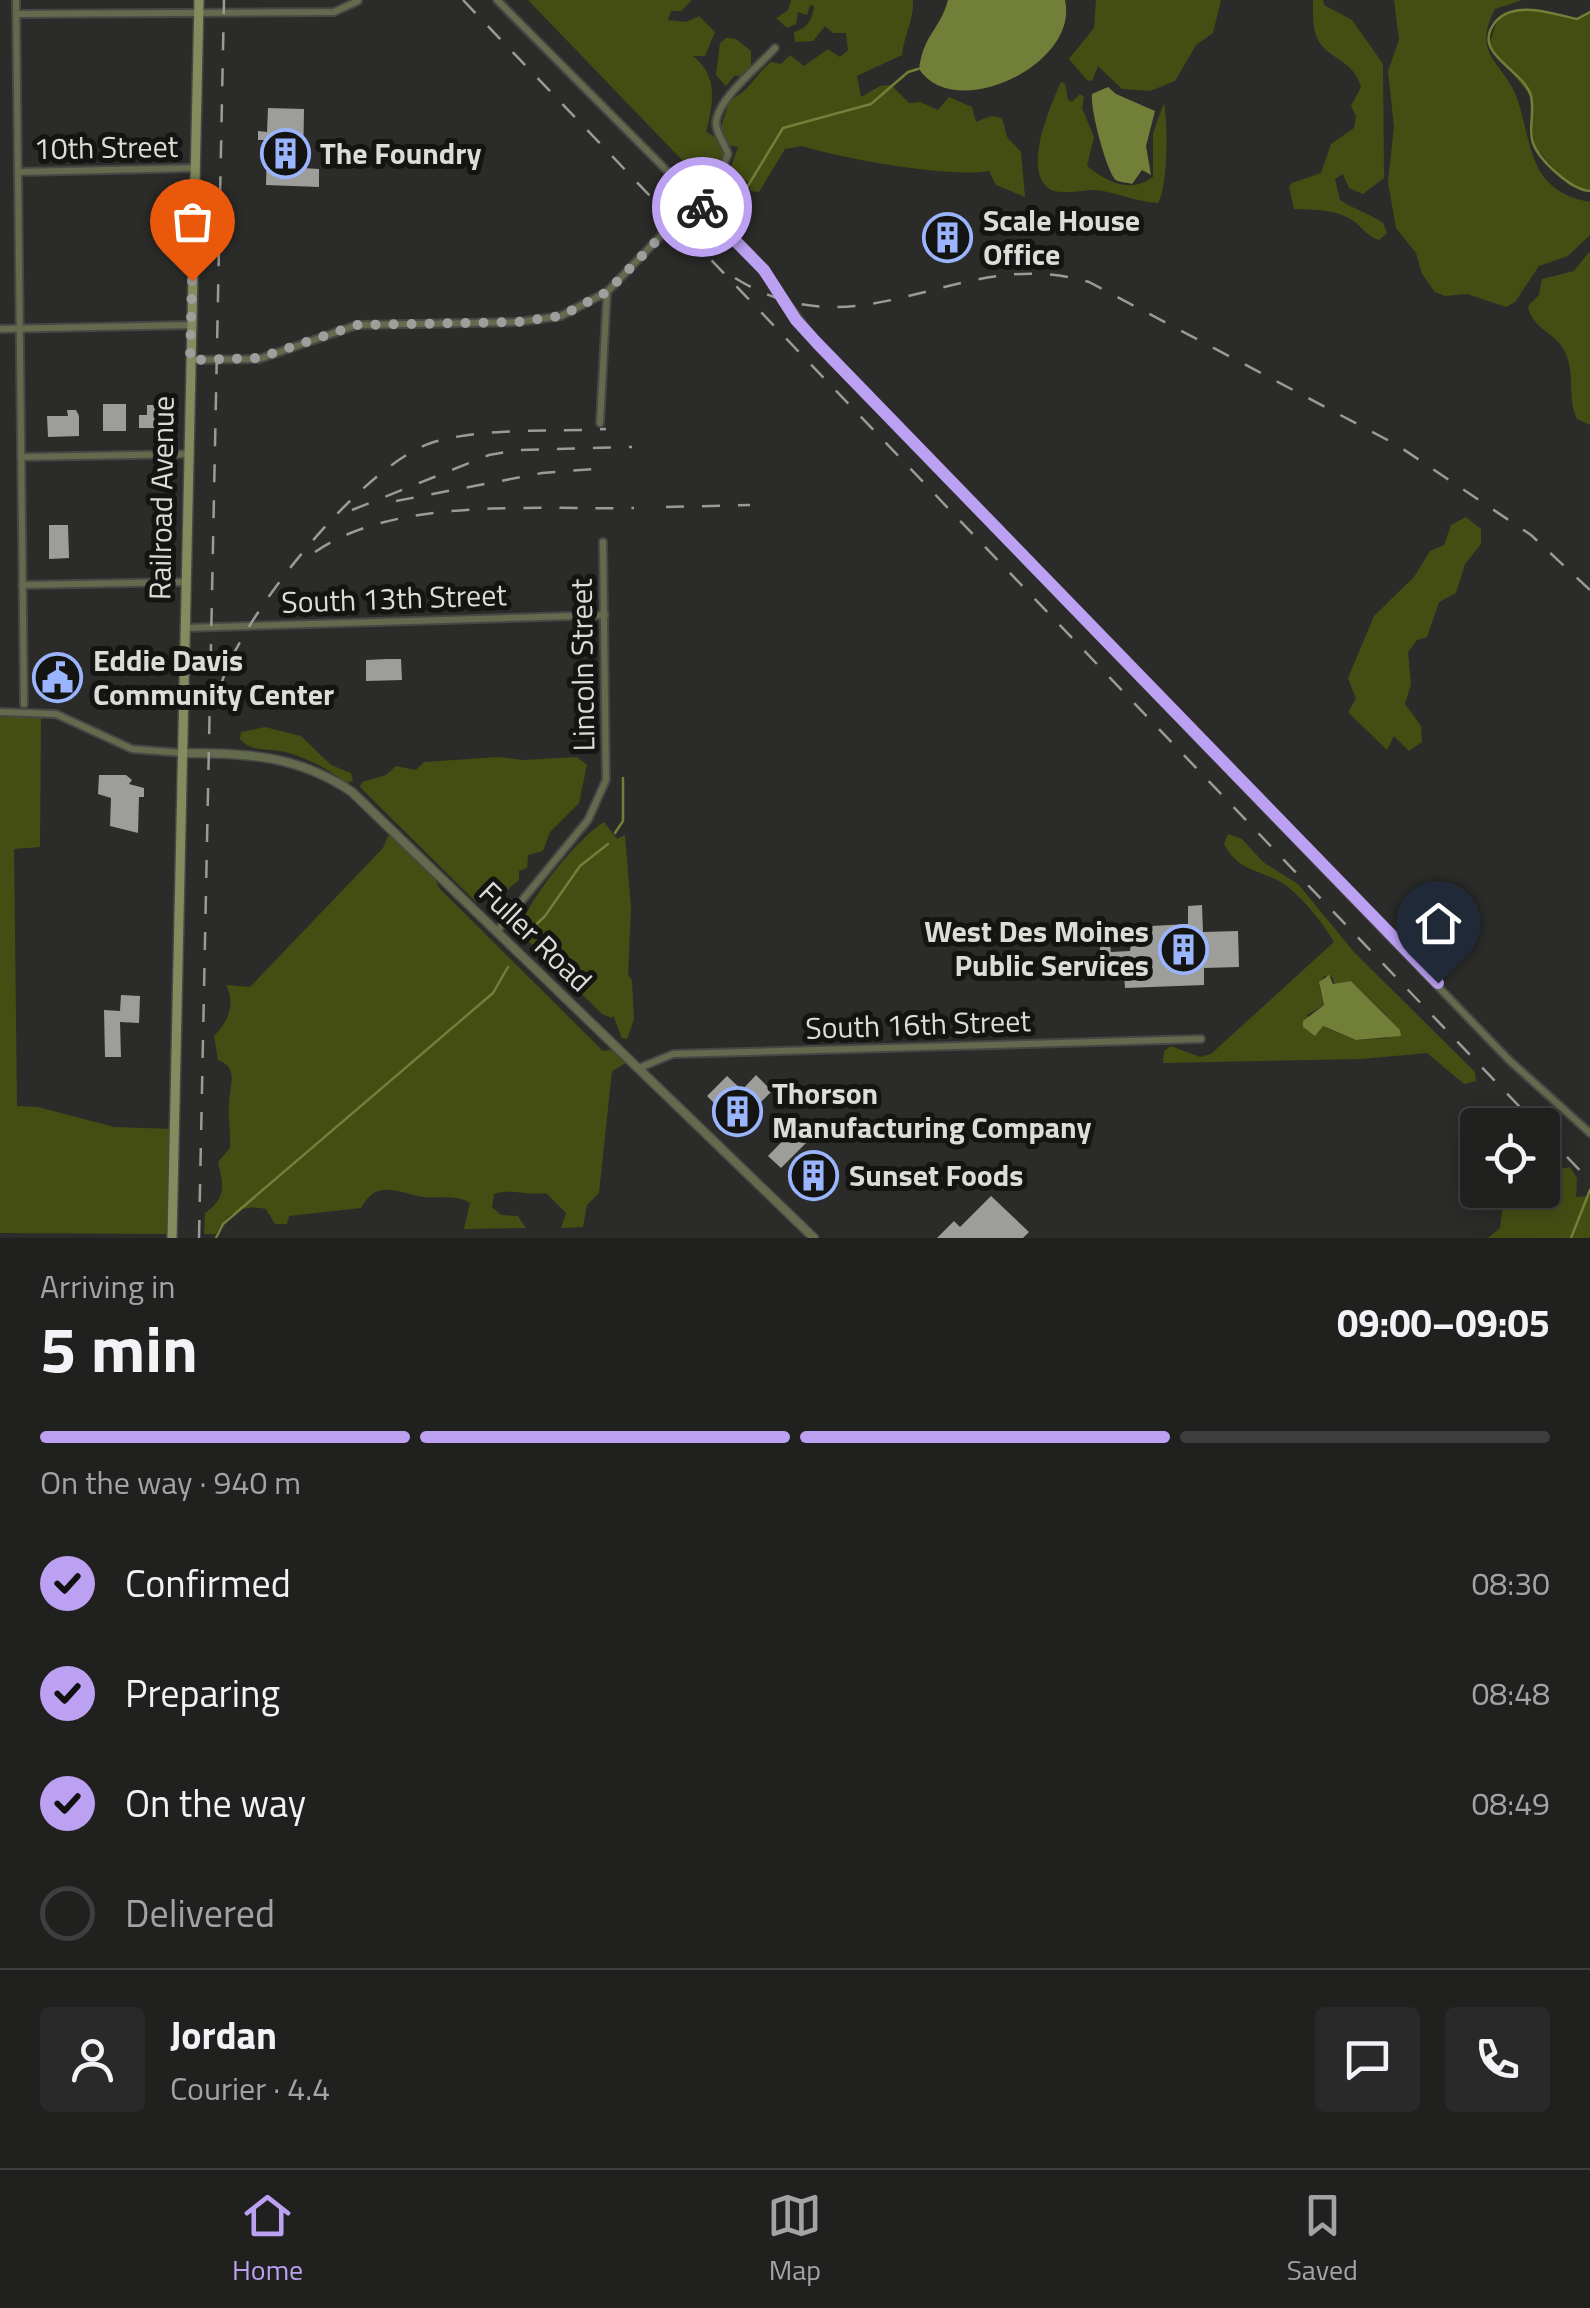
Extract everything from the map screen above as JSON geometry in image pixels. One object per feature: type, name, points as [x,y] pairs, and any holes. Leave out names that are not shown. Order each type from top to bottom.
[{"type":"main road","name":"Railroad Avenue","points":[[172,1238],[198,6]]},
{"type":"street","points":[[16,0],[24,704]]},
{"type":"street","points":[[497,0],[764,270],[796,320],[817,343],[1509,1060],[1590,1134]]},
{"type":"street","points":[[16,14],[198,6],[334,12],[358,1]]},
{"type":"street","points":[[190,360],[259,358],[357,325],[542,320],[579,310],[607,292],[727,164],[727,148],[717,131],[718,114],[730,93],[774,48]]},
{"type":"street","name":"10th Street","points":[[18,172],[194,168]]},
{"type":"street","points":[[600,423],[607,292]]},
{"type":"street","points":[[0,329],[191,325]]},
{"type":"street","points":[[21,457],[188,454]]},
{"type":"street","name":"Lincoln Street","points":[[498,931],[588,820],[602,793],[608,764],[603,542]]},
{"type":"street","points":[[22,585],[185,582]]},
{"type":"street","name":"South 13th Street","points":[[184,628],[605,615]]},
{"type":"street","points":[[0,712],[56,714],[132,749],[183,752]]},
{"type":"street","name":"Fuller Road","points":[[183,752],[278,758],[325,775],[366,804],[814,1238]]},
{"type":"street","name":"South 16th Street","points":[[638,1068],[672,1054],[1201,1040]]},
{"type":"shaded area","points":[[528,0],[692,0],[681,11],[671,11],[668,20],[686,22],[699,16],[715,32],[705,56],[693,56],[707,72],[712,90],[706,132],[723,148],[722,162],[710,183],[682,160]]},
{"type":"shaded area","points":[[791,0],[913,0],[902,55],[857,76],[861,97],[880,86],[891,85],[909,103],[920,102],[938,110],[949,97],[972,107],[976,122],[991,116],[1002,118],[1007,137],[1021,152],[1025,197],[996,185],[989,171],[950,172],[897,166],[802,146],[785,149],[759,192],[751,191],[748,181],[737,186],[729,172],[738,147],[726,145],[720,130],[730,99],[742,93],[771,62],[781,64],[790,55],[804,66],[828,49],[840,57],[848,50],[846,33],[833,33],[825,26],[813,41],[795,42],[794,32],[808,23],[814,6],[810,5],[807,15],[798,12],[796,24],[787,28],[776,18],[788,10]]},
{"type":"shaded area","points":[[948,0],[1065,0],[1065,24],[1054,46],[1011,79],[985,88],[959,90],[936,84],[919,69]]},
{"type":"shaded area","points":[[1096,0],[1221,0],[1213,33],[1196,45],[1175,81],[1150,91],[1122,89],[1098,66],[1092,81],[1087,80],[1069,59],[1094,28]]},
{"type":"shaded area","points":[[1313,0],[1323,0],[1324,5],[1352,20],[1383,64],[1384,178],[1363,194],[1349,188],[1343,174],[1335,179],[1340,200],[1383,223],[1387,233],[1379,240],[1339,214],[1294,209],[1289,187],[1321,173],[1331,144],[1354,128],[1356,116],[1351,106],[1361,87],[1347,65],[1318,40]]},
{"type":"shaded area","points":[[1394,0],[1522,0],[1495,9],[1488,25],[1488,49],[1513,88],[1531,151],[1544,178],[1570,196],[1590,202],[1590,235],[1568,256],[1539,266],[1515,302],[1506,307],[1467,294],[1445,296],[1435,292],[1422,274],[1416,253],[1396,228],[1388,182],[1394,127],[1388,71],[1399,40]]},
{"type":"shaded area","points":[[1538,9],[1577,19],[1590,12],[1590,191],[1569,185],[1534,146],[1530,95],[1489,45],[1498,18],[1513,10]]},
{"type":"shaded area","points":[[726,38],[736,39],[751,51],[751,64],[744,78],[735,75],[726,86],[716,75],[720,43]]},
{"type":"shaded area","points":[[1061,82],[1065,84],[1068,100],[1072,102],[1080,94],[1084,97],[1082,108],[1094,137],[1087,166],[1119,184],[1136,185],[1153,177],[1153,133],[1164,103],[1165,170],[1158,203],[1103,191],[1064,192],[1048,188],[1041,178],[1038,151]]},
{"type":"shaded area","points":[[1108,87],[1155,111],[1146,146],[1151,175],[1142,170],[1132,184],[1118,181],[1112,175],[1096,126],[1092,94]]},
{"type":"shaded area","points":[[1590,251],[1590,425],[1577,419],[1570,366],[1563,348],[1538,324],[1528,306],[1539,295],[1542,279],[1574,271]]},
{"type":"shaded area","points":[[1466,517],[1481,529],[1481,544],[1465,564],[1456,593],[1439,602],[1427,637],[1417,640],[1408,652],[1411,684],[1405,704],[1421,726],[1422,742],[1409,751],[1394,736],[1387,750],[1348,712],[1356,699],[1348,678],[1374,616],[1414,577],[1430,551],[1444,545],[1451,525]]},
{"type":"shaded area","points":[[0,717],[41,717],[40,847],[14,849],[17,1106],[38,1107],[114,1127],[174,1129],[172,1234],[0,1233]]},
{"type":"shaded area","points":[[265,727],[301,736],[331,765],[351,773],[353,780],[347,784],[310,761],[285,752],[255,748],[240,739],[241,732]]},
{"type":"shaded area","points":[[577,757],[587,765],[579,803],[550,832],[543,851],[528,855],[527,868],[519,871],[519,880],[496,899],[484,896],[476,902],[360,787],[362,782],[386,775],[396,766],[416,770],[424,762]]},
{"type":"shaded area","points":[[604,822],[617,839],[625,835],[631,908],[628,974],[632,981],[634,1019],[627,1039],[622,1038],[613,1015],[612,1018],[602,1014],[519,932],[532,904],[555,871]]},
{"type":"shaded area","points":[[1228,834],[1242,839],[1263,862],[1298,884],[1354,952],[1475,1072],[1476,1081],[1464,1084],[1427,1053],[1362,1059],[1163,1063],[1164,1051],[1171,1046],[1200,1057],[1211,1054],[1334,942],[1294,893],[1237,861],[1224,844]],"holes":[[[1324,976],[1332,977],[1335,985],[1351,981],[1387,1016],[1387,1038],[1356,1040],[1322,1026],[1316,1034],[1307,1015],[1324,1005],[1319,985]]]},
{"type":"shaded area","points":[[388,836],[396,838],[433,874],[439,888],[603,1051],[612,1050],[626,1063],[612,1071],[599,1193],[587,1205],[583,1227],[561,1228],[566,1213],[546,1193],[494,1194],[492,1207],[501,1215],[518,1216],[526,1228],[464,1229],[470,1203],[381,1190],[361,1208],[289,1216],[287,1224],[275,1224],[266,1209],[243,1209],[230,1215],[216,1234],[204,1234],[205,1213],[222,1191],[218,1162],[230,1148],[232,1078],[229,1068],[218,1060],[214,1036],[229,1012],[226,985],[250,987],[383,848]]},
{"type":"shaded area","points":[[1329,975],[1333,984],[1351,981],[1400,1030],[1401,1036],[1356,1040],[1323,1026],[1315,1036],[1303,1027],[1303,1021],[1324,1005],[1319,982]]},
{"type":"shaded area","points":[[1570,1167],[1577,1178],[1576,1197],[1590,1196],[1590,1238],[1488,1238],[1500,1228],[1503,1208],[1560,1208],[1560,1169]]},
{"type":"building","name":"The Foundry","points":[[268,108],[304,109],[303,168],[319,169],[319,187],[266,185],[267,140],[258,140],[258,131],[267,132]]},
{"type":"building","points":[[103,404],[126,404],[126,431],[103,431]]},
{"type":"building","points":[[147,405],[168,405],[168,428],[139,428],[139,415],[147,415]]},
{"type":"building","points":[[67,410],[76,410],[79,416],[79,436],[48,437],[47,416],[68,416]]},
{"type":"building","points":[[49,525],[68,525],[69,558],[49,559]]},
{"type":"building","points":[[401,659],[402,680],[366,681],[366,660]]},
{"type":"building","name":"Eddie Davis Community Center","points":[[41,661],[75,661],[75,694],[41,694]]},
{"type":"building","points":[[114,662],[156,662],[156,674],[114,675]]},
{"type":"building","points":[[99,775],[126,775],[132,780],[129,784],[144,788],[144,797],[139,797],[138,833],[110,826],[111,798],[98,794]]},
{"type":"building","name":"West Des Moines Public Services","points":[[1202,905],[1203,932],[1238,931],[1239,967],[1204,968],[1204,985],[1125,988],[1124,974],[1101,975],[1100,946],[1110,946],[1111,952],[1130,951],[1133,927],[1188,924],[1188,906]]},
{"type":"building","points":[[121,995],[140,996],[139,1023],[120,1022],[121,1057],[105,1057],[104,1010],[120,1011]]},
{"type":"building","name":"Thorson Manufacturing Company","points":[[756,1075],[772,1091],[737,1126],[707,1096],[727,1076],[742,1090]]},
{"type":"building","points":[[798,1125],[811,1138],[781,1168],[768,1156]]},
{"type":"building","name":"Sunset Foods","points":[[818,1155],[835,1171],[810,1197],[793,1181]]},
{"type":"building","points":[[991,1196],[1029,1232],[1023,1238],[937,1238],[954,1221],[960,1227]]},
{"type":"waterway","points":[[1590,12],[1577,19],[1535,10],[1514,11],[1496,21],[1489,33],[1493,52],[1531,96],[1536,150],[1565,180],[1590,191]]},
{"type":"waterway","points":[[743,194],[783,128],[871,104],[908,72],[918,69]]},
{"type":"waterway","points":[[707,250],[719,236]]},
{"type":"waterway","points":[[615,833],[623,821],[623,778]]},
{"type":"waterway","points":[[524,936],[545,916],[580,866],[608,844]]},
{"type":"waterway","points":[[216,1238],[223,1224],[493,993],[508,967]]},
{"type":"waterway","points":[[1571,1238],[1590,1190]]},
{"type":"railway","points":[[199,1238],[224,0]]},
{"type":"railway","points":[[463,0],[1521,1108]]},
{"type":"railway","points":[[735,278],[782,300],[826,307],[869,304],[997,276],[1041,274],[1089,282],[1397,445],[1531,535],[1590,590]]},
{"type":"railway","points":[[219,692],[249,626],[275,588],[338,513],[403,457],[431,443],[472,434],[606,429]]},
{"type":"railway","points":[[352,510],[489,455],[518,450],[632,447]]},
{"type":"railway","points":[[396,501],[542,473],[594,469]]},
{"type":"railway","points":[[666,507],[750,505]]},
{"type":"railway","points":[[315,552],[348,534],[426,514],[512,508],[634,508]]},
{"type":"railway","points":[[1560,1150],[1590,1181]]},
{"type":"way so far","points":[[192,281],[190,360],[259,358],[357,325],[542,320],[592,303],[695,201],[702,207]]},
{"type":"place","name":"The Foundry","points":[[285,154]]},
{"type":"place","name":"Scale House Office","points":[[948,238]]},
{"type":"place","name":"Eddie Davis Community Center","points":[[58,678]]},
{"type":"place","name":"West Des Moines Public Services","points":[[1184,949]]},
{"type":"place","name":"Thorson Manufacturing Company","points":[[737,1111]]},
{"type":"place","name":"Sunset Foods","points":[[814,1176]]},
{"type":"route","points":[[702,207],[764,270],[796,320],[817,343],[1438,983]]}]
